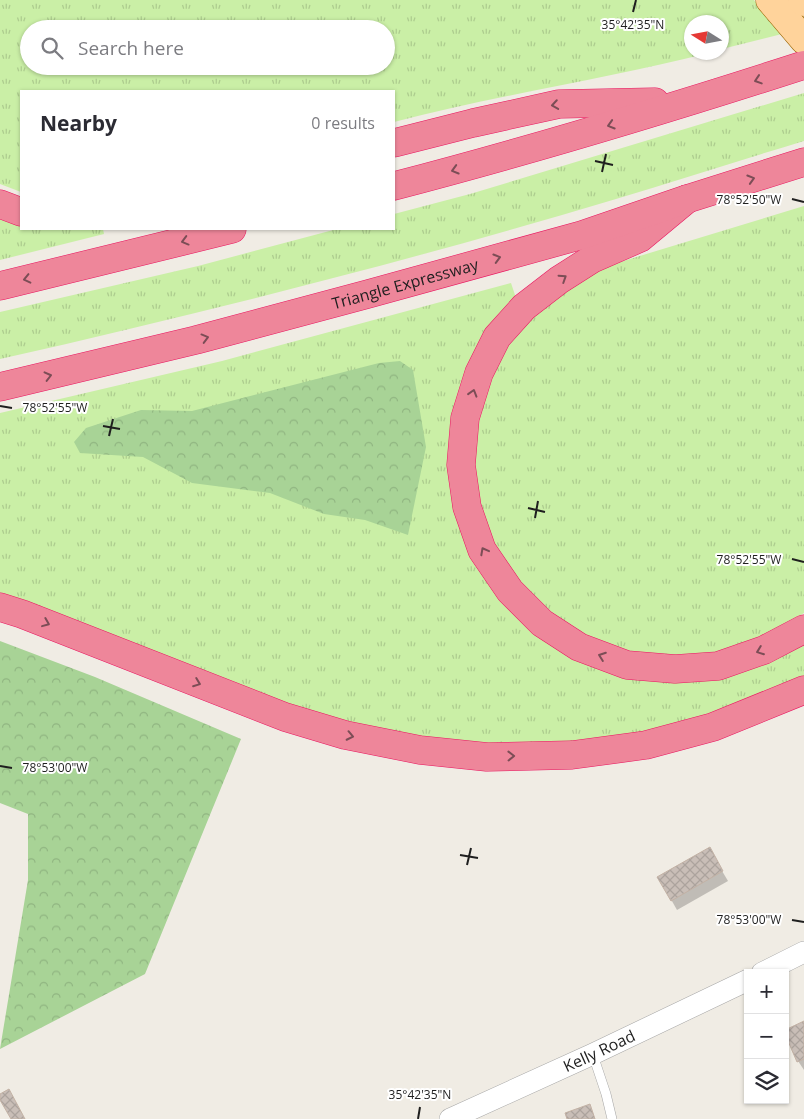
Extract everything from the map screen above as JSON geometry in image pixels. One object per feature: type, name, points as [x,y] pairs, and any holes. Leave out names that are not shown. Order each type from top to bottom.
[{"type":"highway","points":[[395,186],[566,139],[691,102],[804,65]]},
{"type":"highway","points":[[395,142],[560,104],[691,102]]},
{"type":"highway","name":"Triangle Expressway","points":[[0,387],[196,340],[582,235],[804,162]]},
{"type":"highway","points":[[687,199],[640,238],[592,260],[559,280],[524,308],[497,337],[479,373],[465,418],[461,465],[467,507],[482,550],[510,591],[542,623],[587,650],[627,664],[675,669],[718,666],[764,650],[804,630]]},
{"type":"highway","points":[[0,204],[20,212]]},
{"type":"highway","points":[[0,286],[228,230]]},
{"type":"highway","points":[[0,607],[31,617],[285,717],[345,735],[420,750],[487,757],[572,756],[646,745],[713,726],[804,690]]},
{"type":"main road","points":[[770,0],[800,17]]},
{"type":"street","points":[[770,969],[804,952]]},
{"type":"street","name":"Kelly Road","points":[[450,1119],[593,1054],[744,982]]},
{"type":"lane","points":[[593,1054],[612,1119]]},
{"type":"green space","points":[[0,0],[754,0],[782,34],[729,47],[729,15],[684,15],[684,59],[472,103],[395,122],[395,90],[20,90],[20,192],[0,184]]},
{"type":"green space","points":[[804,93],[804,141],[616,199],[386,264],[155,323],[0,359],[0,312],[198,266],[333,230],[395,230],[395,214],[470,194]]},
{"type":"green space","points":[[804,206],[804,613],[762,640],[718,654],[676,660],[629,655],[587,641],[546,615],[491,545],[477,506],[473,468],[475,419],[488,377],[507,341],[530,315],[597,269]]},
{"type":"green space","points":[[0,219],[20,224],[20,230],[103,230],[104,234],[0,260]]},
{"type":"green space","points":[[511,283],[516,298],[466,370],[471,555],[623,676],[804,644],[804,677],[747,704],[619,739],[551,746],[471,746],[324,718],[0,598],[0,413],[222,361]]},
{"type":"green space","points":[[400,361],[413,370],[426,447],[408,535],[365,520],[324,514],[270,493],[192,483],[143,457],[80,453],[74,442],[86,428],[141,410],[192,411],[379,363]]},
{"type":"green space","points":[[0,641],[95,677],[241,739],[145,974],[0,1049],[28,880],[28,814],[0,803]]},
{"type":"building","points":[[710,847],[723,871],[671,901],[657,877]]},
{"type":"building","points":[[804,1021],[804,1059],[797,1062],[789,1043],[789,1028]]},
{"type":"building","points":[[9,1089],[25,1119],[11,1119],[0,1100],[0,1094]]},
{"type":"building","points":[[590,1104],[595,1119],[567,1119],[565,1113]]}]
